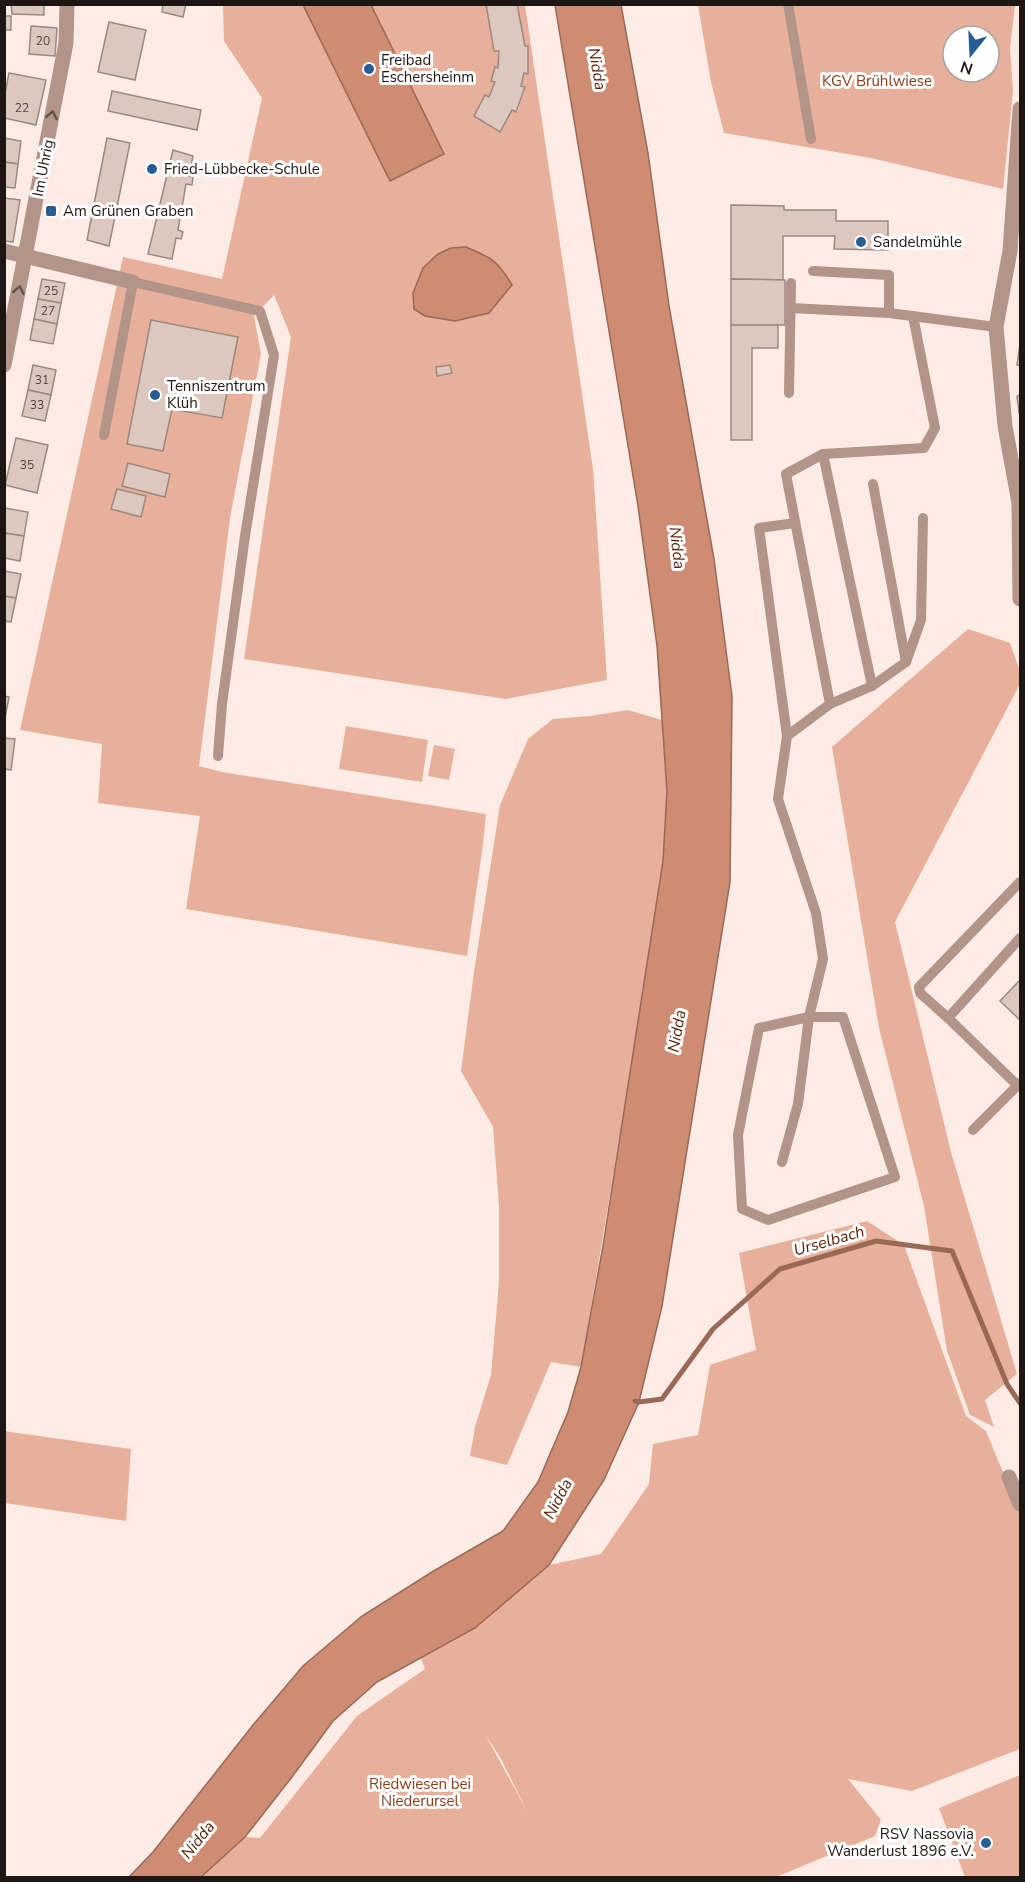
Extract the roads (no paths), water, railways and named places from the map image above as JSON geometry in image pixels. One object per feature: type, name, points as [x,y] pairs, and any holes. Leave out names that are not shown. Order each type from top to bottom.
[{"type":"street","name":"Im Uhrig","points":[[4,366],[66,43],[67,4]]},
{"type":"street","points":[[1020,109],[1010,251],[996,327],[1005,426],[1019,503],[1020,599]]},
{"type":"street","points":[[4,251],[133,282]]},
{"type":"street","points":[[1009,1477],[1020,1504]]},
{"type":"lane","points":[[788,4],[811,139]]},
{"type":"lane","points":[[813,271],[889,275],[889,313]]},
{"type":"lane","points":[[104,435],[133,282],[260,311],[274,355],[245,536],[222,704],[218,756]]},
{"type":"lane","points":[[789,393],[791,283]]},
{"type":"lane","points":[[791,308],[889,313],[996,327]]},
{"type":"lane","points":[[830,704],[786,474],[823,454],[924,448],[935,428],[913,316]]},
{"type":"lane","points":[[823,454],[872,686]]},
{"type":"lane","points":[[873,484],[906,662]]},
{"type":"lane","points":[[787,736],[830,704],[872,686],[906,662],[921,620],[923,518]]},
{"type":"lane","points":[[782,1162],[798,1104],[809,1017],[824,959],[816,913],[778,799],[787,736],[759,528],[795,523]]},
{"type":"lane","points":[[973,1130],[1019,1084],[920,993],[919,987],[1020,882]]},
{"type":"lane","points":[[948,1017],[1020,938]]},
{"type":"lane","points":[[809,1017],[843,1017],[895,1177],[768,1220],[742,1209],[738,1146],[738,1135],[759,1028],[809,1017]]},
{"type":"water","name":"Freibad Eschersheinm","points":[[303,5],[371,5],[444,154],[390,181]]},
{"type":"water","name":"Nidda","points":[[555,5],[621,5],[648,153],[669,306],[714,559],[732,696],[730,882],[662,1306],[639,1402],[604,1480],[549,1565],[475,1628],[377,1682],[333,1721],[245,1837],[201,1877],[129,1877],[153,1852],[253,1725],[303,1666],[362,1616],[503,1531],[538,1482],[568,1412],[581,1367],[603,1246],[663,861],[667,791],[657,646],[638,506]]},
{"type":"water","points":[[466,247],[493,261],[512,285],[489,313],[455,321],[425,316],[414,309],[413,293],[423,268],[438,254],[451,248]]},
{"type":"waterway","name":"Urselbach","points":[[635,1401],[662,1399],[713,1329],[780,1269],[876,1241],[952,1251],[1007,1384],[1020,1403]]},
{"type":"place","name":"Freibad Eschersheinm","points":[[369,69]]},
{"type":"place","name":"Fried-Lübbecke-Schule","points":[[152,169]]},
{"type":"place","name":"Am Grünen Graben","points":[[51,211]]},
{"type":"place","name":"Sandelmühle","points":[[861,242]]},
{"type":"place","name":"Tenniszentrum Klüh","points":[[155,395]]},
{"type":"place","name":"RSV Nassovia Wanderlust 1896 e.V.","points":[[986,1843]]},
{"type":"park label","name":"KGV Brühlwiese","points":[[877,81]]},
{"type":"park label","name":"Riedwiesen bei Niederursel","points":[[420,1792]]}]
